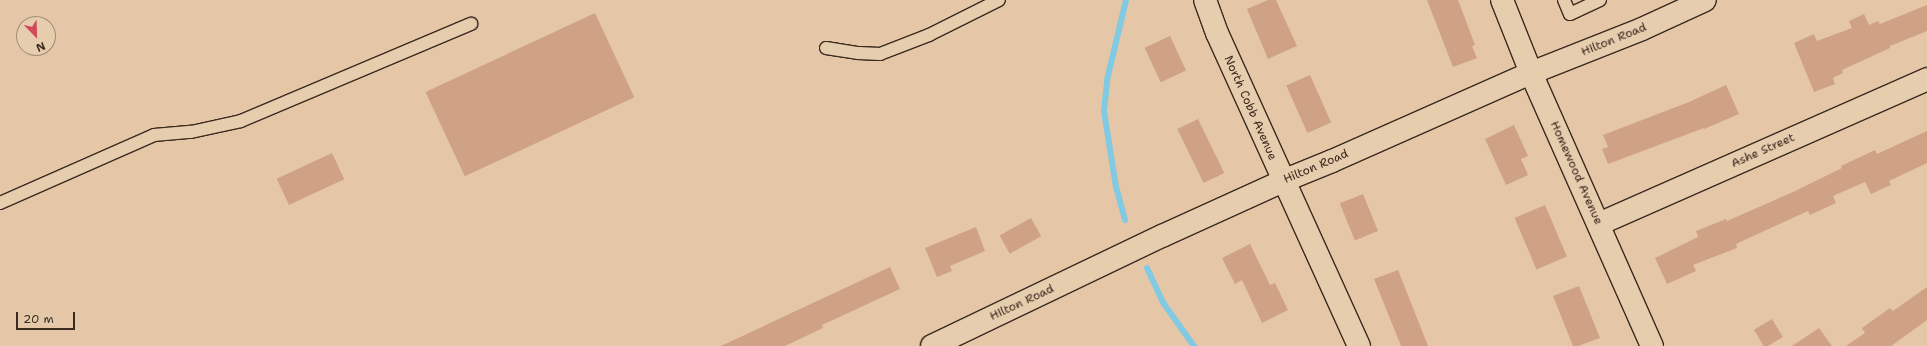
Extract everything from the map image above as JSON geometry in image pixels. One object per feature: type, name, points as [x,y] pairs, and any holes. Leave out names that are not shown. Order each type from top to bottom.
[{"type":"street","name":"North Cobb Avenue","points":[[1205,0],[1217,33],[1359,346]]},
{"type":"street","name":"Homewood Avenue","points":[[1502,0],[1531,73],[1652,346]]},
{"type":"street","name":"Hilton Road","points":[[932,346],[1162,236],[1283,181],[1332,161],[1531,73],[1642,29],[1705,0]]},
{"type":"street","name":"Ashe Street","points":[[1599,224],[1927,79]]},
{"type":"lane","points":[[826,48],[859,53],[880,54],[929,35],[999,0]]},
{"type":"lane","points":[[1564,0],[1570,14],[1600,0]]},
{"type":"lane","points":[[0,203],[154,135],[192,132],[241,121],[471,24]]},
{"type":"building","points":[[1268,0],[1276,0],[1297,46],[1268,59],[1247,9]]},
{"type":"building","points":[[1427,0],[1458,0],[1475,45],[1472,46],[1477,58],[1453,67]]},
{"type":"building","points":[[1927,5],[1927,31],[1890,46],[1890,48],[1842,70],[1843,73],[1833,78],[1835,84],[1814,92],[1794,43],[1814,34],[1817,41],[1852,28],[1849,21],[1864,14],[1869,25],[1878,21],[1880,24]]},
{"type":"building","points":[[595,13],[634,97],[465,176],[426,92]]},
{"type":"building","points":[[1170,36],[1186,70],[1161,82],[1145,48]]},
{"type":"building","points":[[1310,75],[1331,123],[1307,133],[1286,86]]},
{"type":"building","points":[[1726,85],[1739,114],[1704,129],[1608,164],[1602,149],[1608,147],[1603,135],[1689,102]]},
{"type":"building","points":[[1198,119],[1224,173],[1204,183],[1177,129]]},
{"type":"building","points":[[1514,125],[1528,156],[1521,159],[1528,175],[1506,185],[1485,139]]},
{"type":"building","points":[[1927,131],[1927,163],[1889,181],[1891,185],[1871,194],[1865,182],[1833,196],[1836,203],[1810,215],[1808,211],[1736,244],[1737,248],[1693,265],[1696,271],[1667,284],[1655,258],[1698,237],[1696,231],[1726,219],[1727,221],[1793,192],[1842,168],[1841,166],[1875,150],[1877,154]]},
{"type":"building","points":[[332,153],[344,179],[289,205],[277,179]]},
{"type":"building","points":[[1363,194],[1378,231],[1355,240],[1340,203]]},
{"type":"building","points":[[1545,205],[1567,257],[1537,269],[1515,218]]},
{"type":"building","points":[[1031,218],[1041,236],[1010,254],[1000,235]]},
{"type":"building","points":[[976,227],[985,251],[950,266],[952,271],[937,277],[925,248]]},
{"type":"building","points":[[1250,244],[1270,285],[1275,283],[1288,310],[1262,323],[1242,280],[1235,284],[1222,258]]},
{"type":"building","points":[[890,267],[900,289],[822,325],[823,328],[785,346],[721,346]]},
{"type":"building","points":[[1398,270],[1428,346],[1401,346],[1374,279]]},
{"type":"building","points":[[1579,286],[1600,338],[1578,346],[1573,346],[1553,296]]},
{"type":"building","points":[[1927,287],[1927,320],[1891,346],[1846,346],[1865,333],[1862,328],[1890,308],[1893,311]]},
{"type":"building","points":[[1772,319],[1783,337],[1768,346],[1764,346],[1754,330]]},
{"type":"building","points":[[1819,328],[1832,346],[1792,346]]},
{"type":"waterway","points":[[1125,220],[1116,187],[1104,111],[1107,80],[1126,0]]},
{"type":"waterway","points":[[1147,268],[1164,304],[1194,346]]}]
